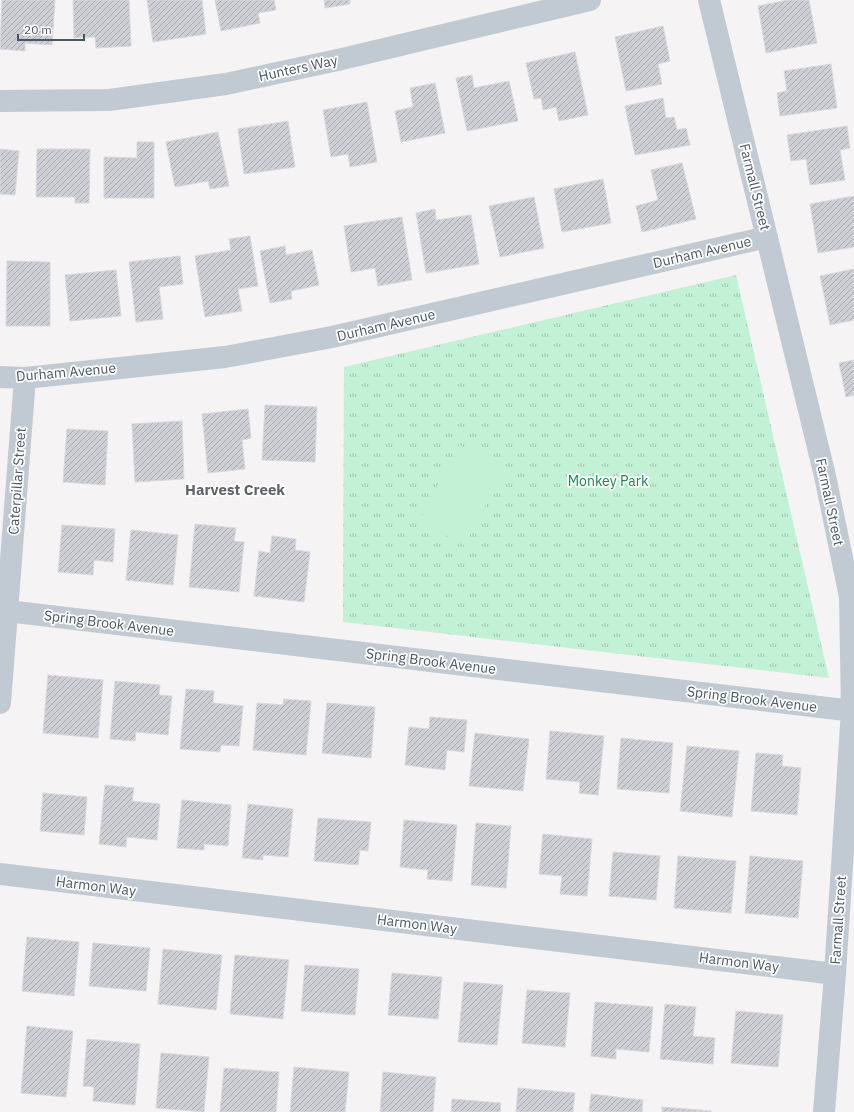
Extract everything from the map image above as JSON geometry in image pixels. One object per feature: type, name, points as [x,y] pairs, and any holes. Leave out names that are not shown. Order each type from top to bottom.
[{"type":"street","name":"Hunters Way","points":[[0,101],[109,100],[226,84],[342,59],[590,0]]},
{"type":"street","name":"Farmall Street","points":[[709,0],[825,476],[850,597],[853,711],[824,1112]]},
{"type":"street","name":"Durham Avenue","points":[[0,377],[25,378],[225,357],[332,338],[767,237]]},
{"type":"street","name":"Caterpillar Street","points":[[0,703],[25,378]]},
{"type":"street","name":"Spring Brook Avenue","points":[[7,611],[853,711]]},
{"type":"street","name":"Harmon Way","points":[[0,874],[835,974]]},
{"type":"green space","name":"Monkey Park","points":[[736,275],[829,678],[343,622],[344,367]]},
{"type":"green space","points":[[459,445],[505,468],[464,545],[419,521]]},
{"type":"building","points":[[2,0],[55,0],[52,45],[25,43],[25,51],[0,49]]},
{"type":"building","points":[[73,0],[129,0],[131,46],[96,48],[95,37],[74,38]]},
{"type":"building","points":[[147,0],[202,0],[206,34],[153,42]]},
{"type":"building","points":[[215,0],[274,0],[276,10],[258,13],[260,23],[221,31]]},
{"type":"building","points":[[324,0],[350,0],[350,4],[325,8]]},
{"type":"building","points":[[788,0],[809,0],[817,43],[766,53],[758,6]]},
{"type":"building","points":[[663,26],[670,61],[658,64],[662,84],[626,91],[615,37]]},
{"type":"building","points":[[575,52],[588,115],[559,121],[556,107],[543,110],[541,98],[534,99],[526,63]]},
{"type":"building","points":[[831,64],[837,108],[780,116],[777,93],[787,91],[784,71]]},
{"type":"building","points":[[472,75],[474,88],[509,81],[518,121],[467,131],[456,78]]},
{"type":"building","points":[[435,83],[445,133],[401,142],[395,111],[413,107],[410,88]]},
{"type":"building","points":[[663,98],[666,118],[674,117],[677,130],[686,128],[690,145],[635,155],[625,106]]},
{"type":"building","points":[[367,102],[377,162],[350,167],[348,154],[331,157],[323,110]]},
{"type":"building","points":[[288,121],[295,167],[244,174],[238,129]]},
{"type":"building","points":[[847,126],[850,148],[840,150],[845,180],[810,185],[806,159],[791,161],[787,135]]},
{"type":"building","points":[[218,132],[229,186],[210,189],[208,181],[175,187],[166,142]]},
{"type":"building","points":[[137,142],[154,142],[154,198],[104,198],[104,157],[137,158]]},
{"type":"building","points":[[0,149],[19,151],[15,195],[0,194]]},
{"type":"building","points":[[37,149],[90,149],[89,203],[75,203],[75,197],[36,197]]},
{"type":"building","points":[[682,163],[696,219],[642,232],[636,206],[658,200],[651,170]]},
{"type":"building","points":[[603,179],[611,223],[562,232],[554,189]]},
{"type":"building","points":[[854,196],[854,247],[818,253],[810,204]]},
{"type":"building","points":[[534,197],[544,248],[500,257],[489,206]]},
{"type":"building","points":[[435,209],[436,220],[471,215],[479,264],[426,273],[416,213]]},
{"type":"building","points":[[402,217],[412,280],[378,286],[375,268],[351,272],[344,226]]},
{"type":"building","points":[[250,236],[258,286],[238,289],[242,311],[205,317],[195,256],[231,250],[229,239]]},
{"type":"building","points":[[285,246],[286,255],[312,250],[319,285],[291,291],[292,299],[270,303],[260,251]]},
{"type":"building","points":[[180,256],[183,284],[159,287],[163,319],[136,322],[129,262]]},
{"type":"building","points":[[7,261],[50,262],[50,326],[6,326]]},
{"type":"building","points":[[854,269],[854,320],[830,325],[820,276]]},
{"type":"building","points":[[116,270],[121,316],[70,321],[65,275]]},
{"type":"building","points":[[854,360],[854,395],[846,397],[839,363]]},
{"type":"building","points":[[265,405],[317,407],[315,462],[262,460]]},
{"type":"building","points":[[248,409],[251,438],[242,440],[245,469],[208,473],[202,414]]},
{"type":"building","points":[[182,421],[184,479],[135,482],[132,424]]},
{"type":"building","points":[[67,429],[108,431],[105,485],[63,482]]},
{"type":"building","points":[[195,524],[236,528],[234,541],[244,542],[239,592],[189,587]]},
{"type":"building","points":[[62,525],[115,529],[113,562],[94,560],[93,575],[58,572]]},
{"type":"building","points":[[131,530],[178,535],[173,585],[126,580]]},
{"type":"building","points":[[272,536],[296,539],[295,550],[310,552],[304,602],[254,596],[259,551],[270,553]]},
{"type":"building","points":[[48,675],[103,680],[98,738],[43,733]]},
{"type":"building","points":[[115,681],[160,685],[159,695],[172,696],[168,735],[136,732],[135,741],[110,739]]},
{"type":"building","points":[[186,689],[214,691],[213,703],[243,706],[239,746],[221,745],[220,752],[180,749]]},
{"type":"building","points":[[284,699],[311,701],[306,755],[253,750],[257,703],[283,705]]},
{"type":"building","points":[[327,703],[375,707],[371,758],[322,753]]},
{"type":"building","points":[[430,717],[467,720],[464,752],[447,750],[445,770],[405,765],[409,727],[429,729]]},
{"type":"building","points":[[550,731],[604,736],[598,795],[579,793],[580,782],[546,779]]},
{"type":"building","points":[[475,733],[529,739],[523,791],[469,786]]},
{"type":"building","points":[[621,738],[673,743],[669,793],[617,789]]},
{"type":"building","points":[[687,746],[739,751],[732,817],[680,811]]},
{"type":"building","points":[[756,753],[783,755],[782,766],[801,768],[797,815],[751,811]]},
{"type":"building","points":[[105,785],[134,788],[132,801],[160,804],[157,840],[127,837],[126,847],[99,844]]},
{"type":"building","points":[[43,793],[87,797],[84,835],[40,831]]},
{"type":"building","points":[[182,800],[231,805],[228,846],[204,844],[204,850],[177,848]]},
{"type":"building","points":[[248,804],[293,809],[288,857],[263,855],[263,860],[242,858]]},
{"type":"building","points":[[318,818],[371,822],[368,851],[360,850],[358,865],[314,861]]},
{"type":"building","points":[[404,820],[457,825],[452,881],[427,879],[428,870],[400,867]]},
{"type":"building","points":[[476,823],[511,826],[506,888],[471,885]]},
{"type":"building","points":[[543,834],[592,839],[587,896],[560,894],[562,876],[539,874]]},
{"type":"building","points":[[613,852],[660,856],[656,900],[609,896]]},
{"type":"building","points":[[678,856],[736,861],[731,913],[674,908]]},
{"type":"building","points":[[750,856],[803,861],[798,918],[745,913]]},
{"type":"building","points":[[27,937],[79,942],[74,996],[22,991]]},
{"type":"building","points":[[93,943],[150,948],[146,991],[89,986]]},
{"type":"building","points":[[163,949],[222,955],[216,1010],[158,1004]]},
{"type":"building","points":[[235,955],[289,960],[283,1019],[230,1014]]},
{"type":"building","points":[[305,965],[359,969],[355,1015],[301,1011]]},
{"type":"building","points":[[392,973],[442,977],[438,1019],[388,1015]]},
{"type":"building","points":[[464,982],[503,985],[497,1045],[458,1042]]},
{"type":"building","points":[[527,990],[570,993],[565,1047],[522,1043]]},
{"type":"building","points":[[595,1002],[653,1007],[649,1052],[616,1049],[616,1059],[591,1056]]},
{"type":"building","points":[[665,1004],[696,1007],[693,1036],[715,1038],[713,1064],[660,1059]]},
{"type":"building","points":[[736,1011],[783,1015],[778,1067],[731,1063]]},
{"type":"building","points":[[27,1026],[73,1031],[66,1097],[21,1093]]},
{"type":"building","points":[[87,1039],[140,1044],[135,1105],[93,1101],[94,1087],[83,1086]]},
{"type":"building","points":[[161,1053],[209,1057],[204,1112],[156,1108]]},
{"type":"building","points":[[294,1067],[349,1072],[345,1112],[290,1112]]},
{"type":"building","points":[[224,1068],[279,1072],[276,1112],[220,1112]]},
{"type":"building","points":[[383,1072],[436,1077],[433,1112],[380,1112]]},
{"type":"building","points":[[518,1088],[575,1093],[573,1112],[516,1112]]},
{"type":"building","points":[[591,1094],[643,1100],[642,1112],[589,1112]]},
{"type":"building","points":[[452,1099],[501,1103],[500,1112],[451,1112]]},
{"type":"building","points":[[662,1107],[711,1111],[711,1112],[662,1112]]},
{"type":"district","name":"Harvest Creek","points":[[235,490]]}]
